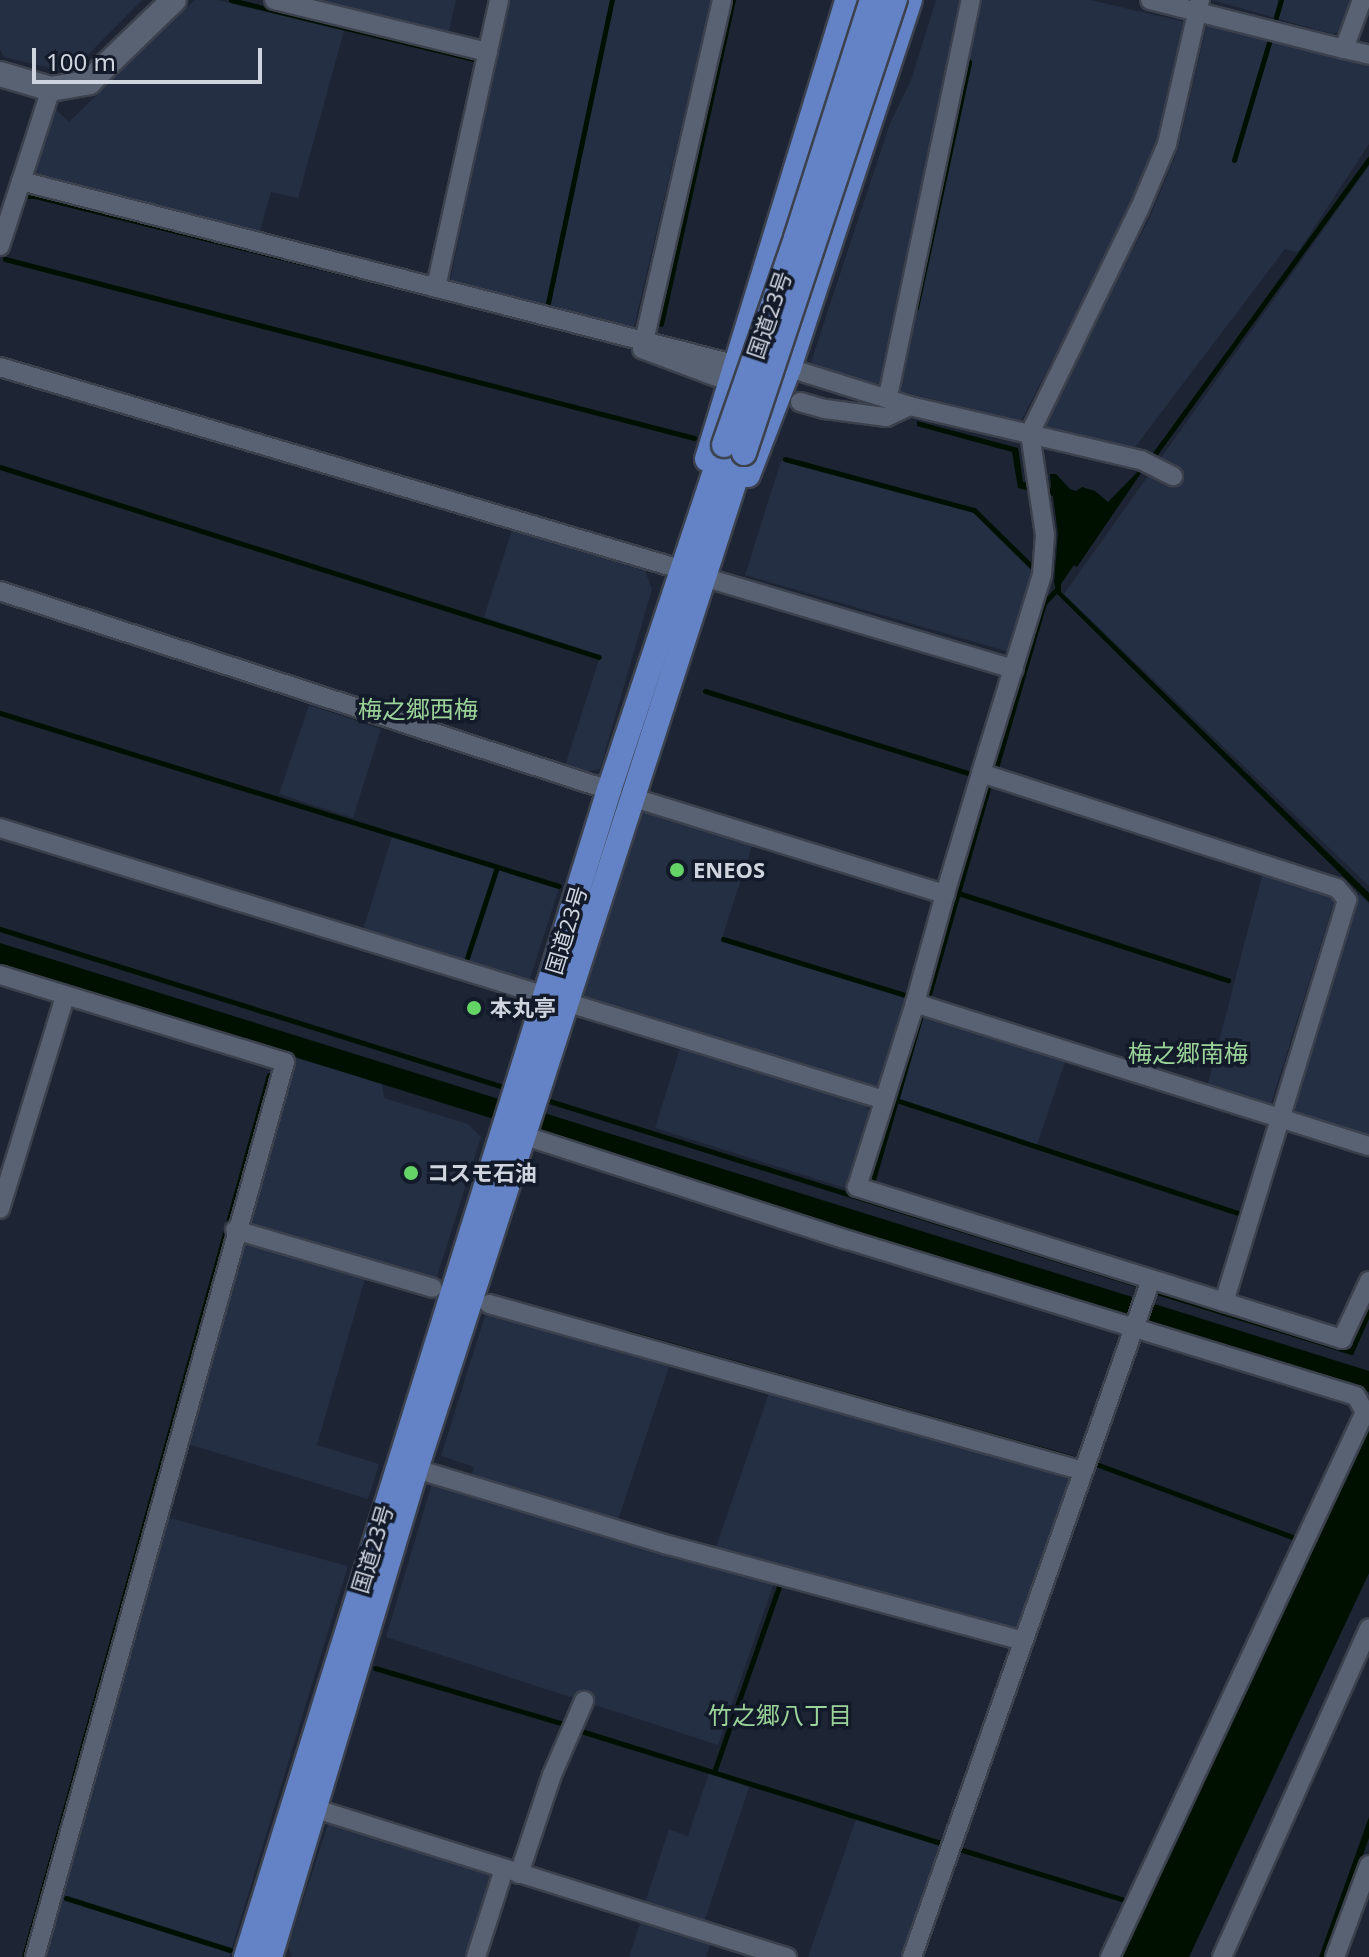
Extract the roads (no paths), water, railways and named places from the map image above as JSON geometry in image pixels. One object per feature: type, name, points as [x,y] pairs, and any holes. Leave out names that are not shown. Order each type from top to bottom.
[{"type":"highway","points":[[693,574],[689,515],[847,0]]},
{"type":"highway","name":"国道23号","points":[[734,449],[796,238],[872,0]]},
{"type":"highway","name":"国道23号","points":[[270,1957],[527,1087],[620,793],[734,449],[895,0]]},
{"type":"highway","points":[[693,574],[756,457],[789,368],[910,0]]},
{"type":"highway","name":"国道23号","points":[[246,1957],[516,1131]]},
{"type":"street","points":[[0,74],[51,89],[79,86],[101,74],[174,0]]},
{"type":"street","points":[[274,0],[488,52]]},
{"type":"street","points":[[436,287],[499,0]]},
{"type":"street","points":[[644,341],[722,0]]},
{"type":"street","points":[[888,396],[971,0]]},
{"type":"street","points":[[1150,0],[1199,6],[1369,55]]},
{"type":"street","points":[[1344,49],[1362,0]]},
{"type":"street","points":[[1199,6],[1167,144],[1139,210],[1030,433],[1045,535],[1042,575],[857,1187],[1148,1288],[1224,1302],[1342,1339],[1369,1281]]},
{"type":"street","points":[[0,246],[51,89]]},
{"type":"street","points":[[21,181],[737,365]]},
{"type":"street","points":[[624,336],[646,353],[716,377]]},
{"type":"street","points":[[0,367],[1014,669]]},
{"type":"street","points":[[789,368],[888,396],[910,406],[1148,464],[1173,476]]},
{"type":"street","points":[[800,402],[825,409],[886,417],[910,406]]},
{"type":"street","points":[[0,591],[620,793],[945,894]]},
{"type":"street","points":[[981,773],[1337,888],[1347,900],[1278,1115],[1224,1302]]},
{"type":"street","points":[[0,828],[884,1100]]},
{"type":"street","points":[[0,975],[285,1062],[235,1230],[35,1957]]},
{"type":"street","points":[[0,1209],[65,996]]},
{"type":"street","points":[[915,1003],[1369,1146]]},
{"type":"street","points":[[516,1131],[1356,1396],[1365,1412],[1110,1957]]},
{"type":"street","points":[[235,1230],[433,1288]]},
{"type":"street","points":[[912,1957],[1148,1288]]},
{"type":"street","points":[[489,1304],[1083,1471]]},
{"type":"street","points":[[416,1469],[668,1545],[1023,1641]]},
{"type":"street","points":[[1222,1957],[1369,1628]]},
{"type":"street","points":[[476,1957],[584,1701]]},
{"type":"street","points":[[313,1808],[787,1957]]},
{"type":"street","points":[[1335,1957],[1369,1866]]},
{"type":"waterway","points":[[231,0],[478,60]]},
{"type":"waterway","points":[[548,303],[612,0]]},
{"type":"waterway","points":[[661,324],[733,0]]},
{"type":"waterway","points":[[1276,17],[1281,0]]},
{"type":"waterway","points":[[1234,160],[1270,39]]},
{"type":"waterway","points":[[916,308],[969,62]]},
{"type":"waterway","points":[[1151,459],[1369,159]]},
{"type":"waterway","points":[[5,259],[694,438]]},
{"type":"waterway","points":[[785,459],[974,510],[1031,566]]},
{"type":"waterway","points":[[0,467],[599,657]]},
{"type":"waterway","points":[[996,768],[1044,603],[1058,588]]},
{"type":"waterway","points":[[705,691],[972,774]]},
{"type":"waterway","points":[[0,713],[559,886]]},
{"type":"waterway","points":[[929,994],[988,788]]},
{"type":"waterway","points":[[465,964],[497,867]]},
{"type":"waterway","points":[[958,893],[1228,980]]},
{"type":"waterway","points":[[0,929],[510,1089]]},
{"type":"waterway","points":[[723,939],[905,995]]},
{"type":"waterway","points":[[871,1186],[921,1015]]},
{"type":"waterway","points":[[24,1957],[269,1075]]},
{"type":"waterway","points":[[543,1099],[1139,1285]]},
{"type":"waterway","points":[[896,1100],[1237,1213]]},
{"type":"waterway","points":[[1154,1291],[1351,1352],[1369,1311]]},
{"type":"waterway","points":[[628,1333],[1073,1458]]},
{"type":"waterway","points":[[1096,1464],[1295,1538]]},
{"type":"waterway","points":[[714,1772],[779,1586]]},
{"type":"waterway","points":[[375,1668],[568,1725]]},
{"type":"waterway","points":[[581,1731],[944,1844]]},
{"type":"waterway","points":[[959,1849],[1128,1901]]},
{"type":"waterway","points":[[66,1898],[230,1950]]},
{"type":"place","name":"ENEOS","points":[[677,870]]},
{"type":"place","name":"本丸亭","points":[[474,1008]]},
{"type":"place","name":"コスモ石油","points":[[411,1173]]},
{"type":"district","name":"梅之郷西梅","points":[[418,709]]},
{"type":"district","name":"梅之郷南梅","points":[[1188,1053]]},
{"type":"district","name":"竹之郷八丁目","points":[[780,1715]]}]
